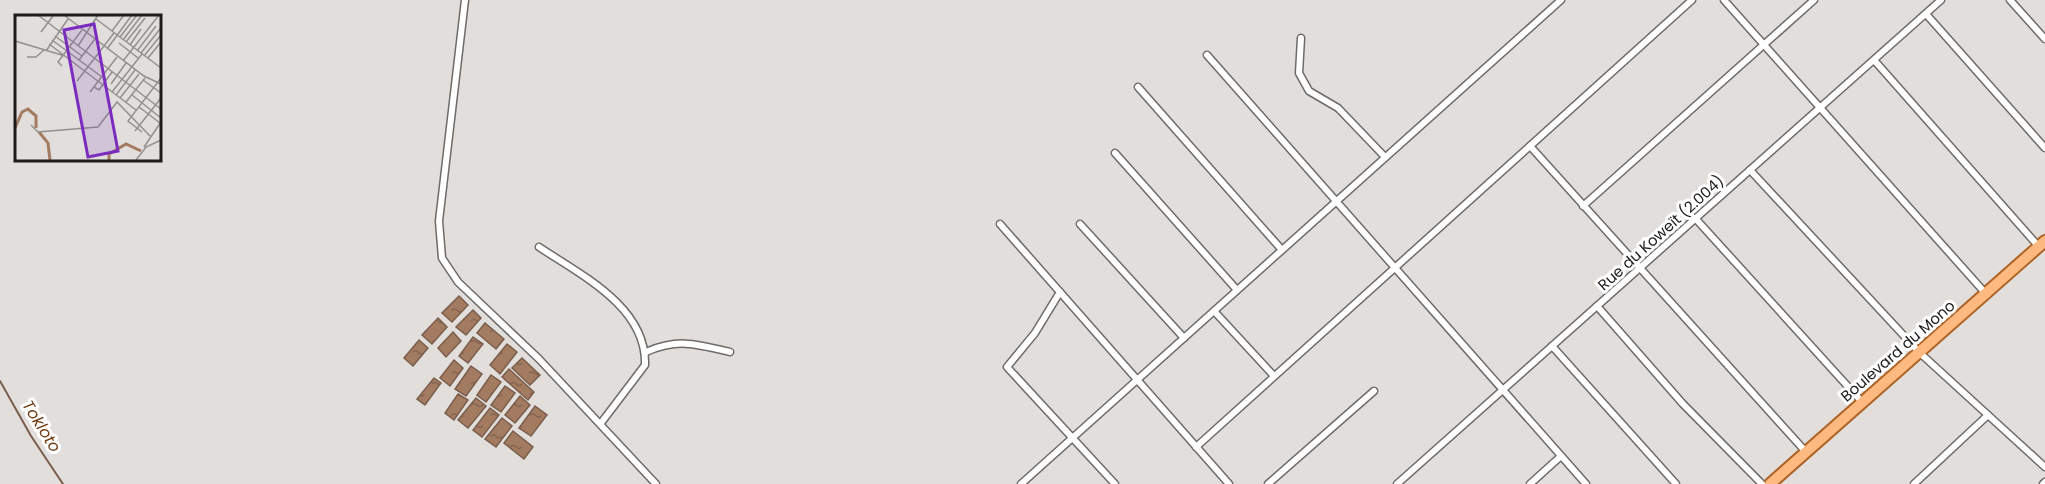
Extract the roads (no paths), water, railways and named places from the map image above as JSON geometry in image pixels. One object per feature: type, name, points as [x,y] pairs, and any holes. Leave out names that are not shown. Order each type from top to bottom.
[{"type":"main road","name":"Boulevard du Mono","points":[[1779,484],[2042,246]]},
{"type":"main road","name":"Boulevard du Mono","points":[[1770,484],[1862,402],[1921,354]]},
{"type":"street","points":[[465,0],[439,221],[442,258],[458,282],[601,423],[656,484]]},
{"type":"street","points":[[1021,484],[1561,0]]},
{"type":"street","points":[[1196,447],[1692,0]]},
{"type":"street","points":[[1724,0],[1987,295]]},
{"type":"street","points":[[1583,206],[1814,0]]},
{"type":"street","name":"Rue du Koweït (2.004)","points":[[1397,484],[1941,0]]},
{"type":"street","points":[[2010,0],[2045,39]]},
{"type":"street","points":[[1926,14],[2045,148]]},
{"type":"street","points":[[1301,38],[1299,73],[1310,91],[1338,108],[1385,157]]},
{"type":"street","points":[[1207,56],[1586,484]]},
{"type":"street","points":[[1874,60],[2042,246]]},
{"type":"street","points":[[1138,87],[1282,250]]},
{"type":"street","points":[[1530,146],[1806,452]]},
{"type":"street","points":[[1115,153],[1237,290]]},
{"type":"street","points":[[1750,170],[1921,354],[2045,467]]},
{"type":"street","points":[[1695,218],[1862,402]]},
{"type":"street","points":[[1000,224],[1229,484]]},
{"type":"street","points":[[1080,224],[1184,338]]},
{"type":"street","points":[[539,247],[591,280],[611,297],[633,322],[646,352],[645,365],[601,423]]},
{"type":"street","points":[[1060,292],[1035,333],[1007,367],[1115,484]]},
{"type":"street","points":[[1597,306],[1683,404],[1762,484]]},
{"type":"street","points":[[1214,311],[1274,376]]},
{"type":"street","points":[[646,352],[672,342],[696,344],[730,352]]},
{"type":"street","points":[[1552,346],[1676,484]]},
{"type":"street","points":[[1268,484],[1374,391]]},
{"type":"street","points":[[1914,484],[1988,415]]},
{"type":"street","points":[[1530,484],[1561,456]]},
{"type":"water","points":[[459,296],[468,305],[452,322],[442,313]]},
{"type":"water","points":[[473,310],[481,318],[466,335],[456,327]]},
{"type":"water","points":[[438,318],[447,327],[432,344],[422,335]]},
{"type":"water","points":[[485,323],[504,339],[496,349],[477,333]]},
{"type":"water","points":[[453,332],[461,341],[446,357],[438,348]]},
{"type":"water","points":[[473,337],[483,344],[468,363],[459,356]]},
{"type":"water","points":[[419,340],[428,348],[413,366],[404,358]]},
{"type":"water","points":[[507,344],[517,352],[500,374],[490,365]]},
{"type":"water","points":[[522,358],[540,375],[530,385],[512,368]]},
{"type":"water","points":[[454,360],[463,368],[450,386],[440,378]]},
{"type":"water","points":[[471,366],[482,374],[466,396],[455,389]]},
{"type":"water","points":[[509,369],[534,392],[528,400],[502,377]]},
{"type":"water","points":[[491,375],[501,382],[486,402],[477,395]]},
{"type":"water","points":[[434,378],[441,383],[425,405],[417,399]]},
{"type":"water","points":[[505,386],[515,393],[501,412],[491,405]]},
{"type":"water","points":[[458,394],[468,400],[454,420],[445,413]]},
{"type":"water","points":[[520,396],[530,405],[515,423],[505,415]]},
{"type":"water","points":[[476,398],[486,406],[468,428],[458,420]]},
{"type":"water","points":[[535,406],[547,415],[531,436],[519,428]]},
{"type":"water","points":[[490,408],[499,415],[482,437],[473,430]]},
{"type":"water","points":[[502,418],[512,426],[496,447],[485,439]]},
{"type":"water","points":[[513,431],[533,447],[524,459],[504,443]]},
{"type":"waterway","name":"Tokloto","points":[[0,381],[31,436],[63,484]]}]
